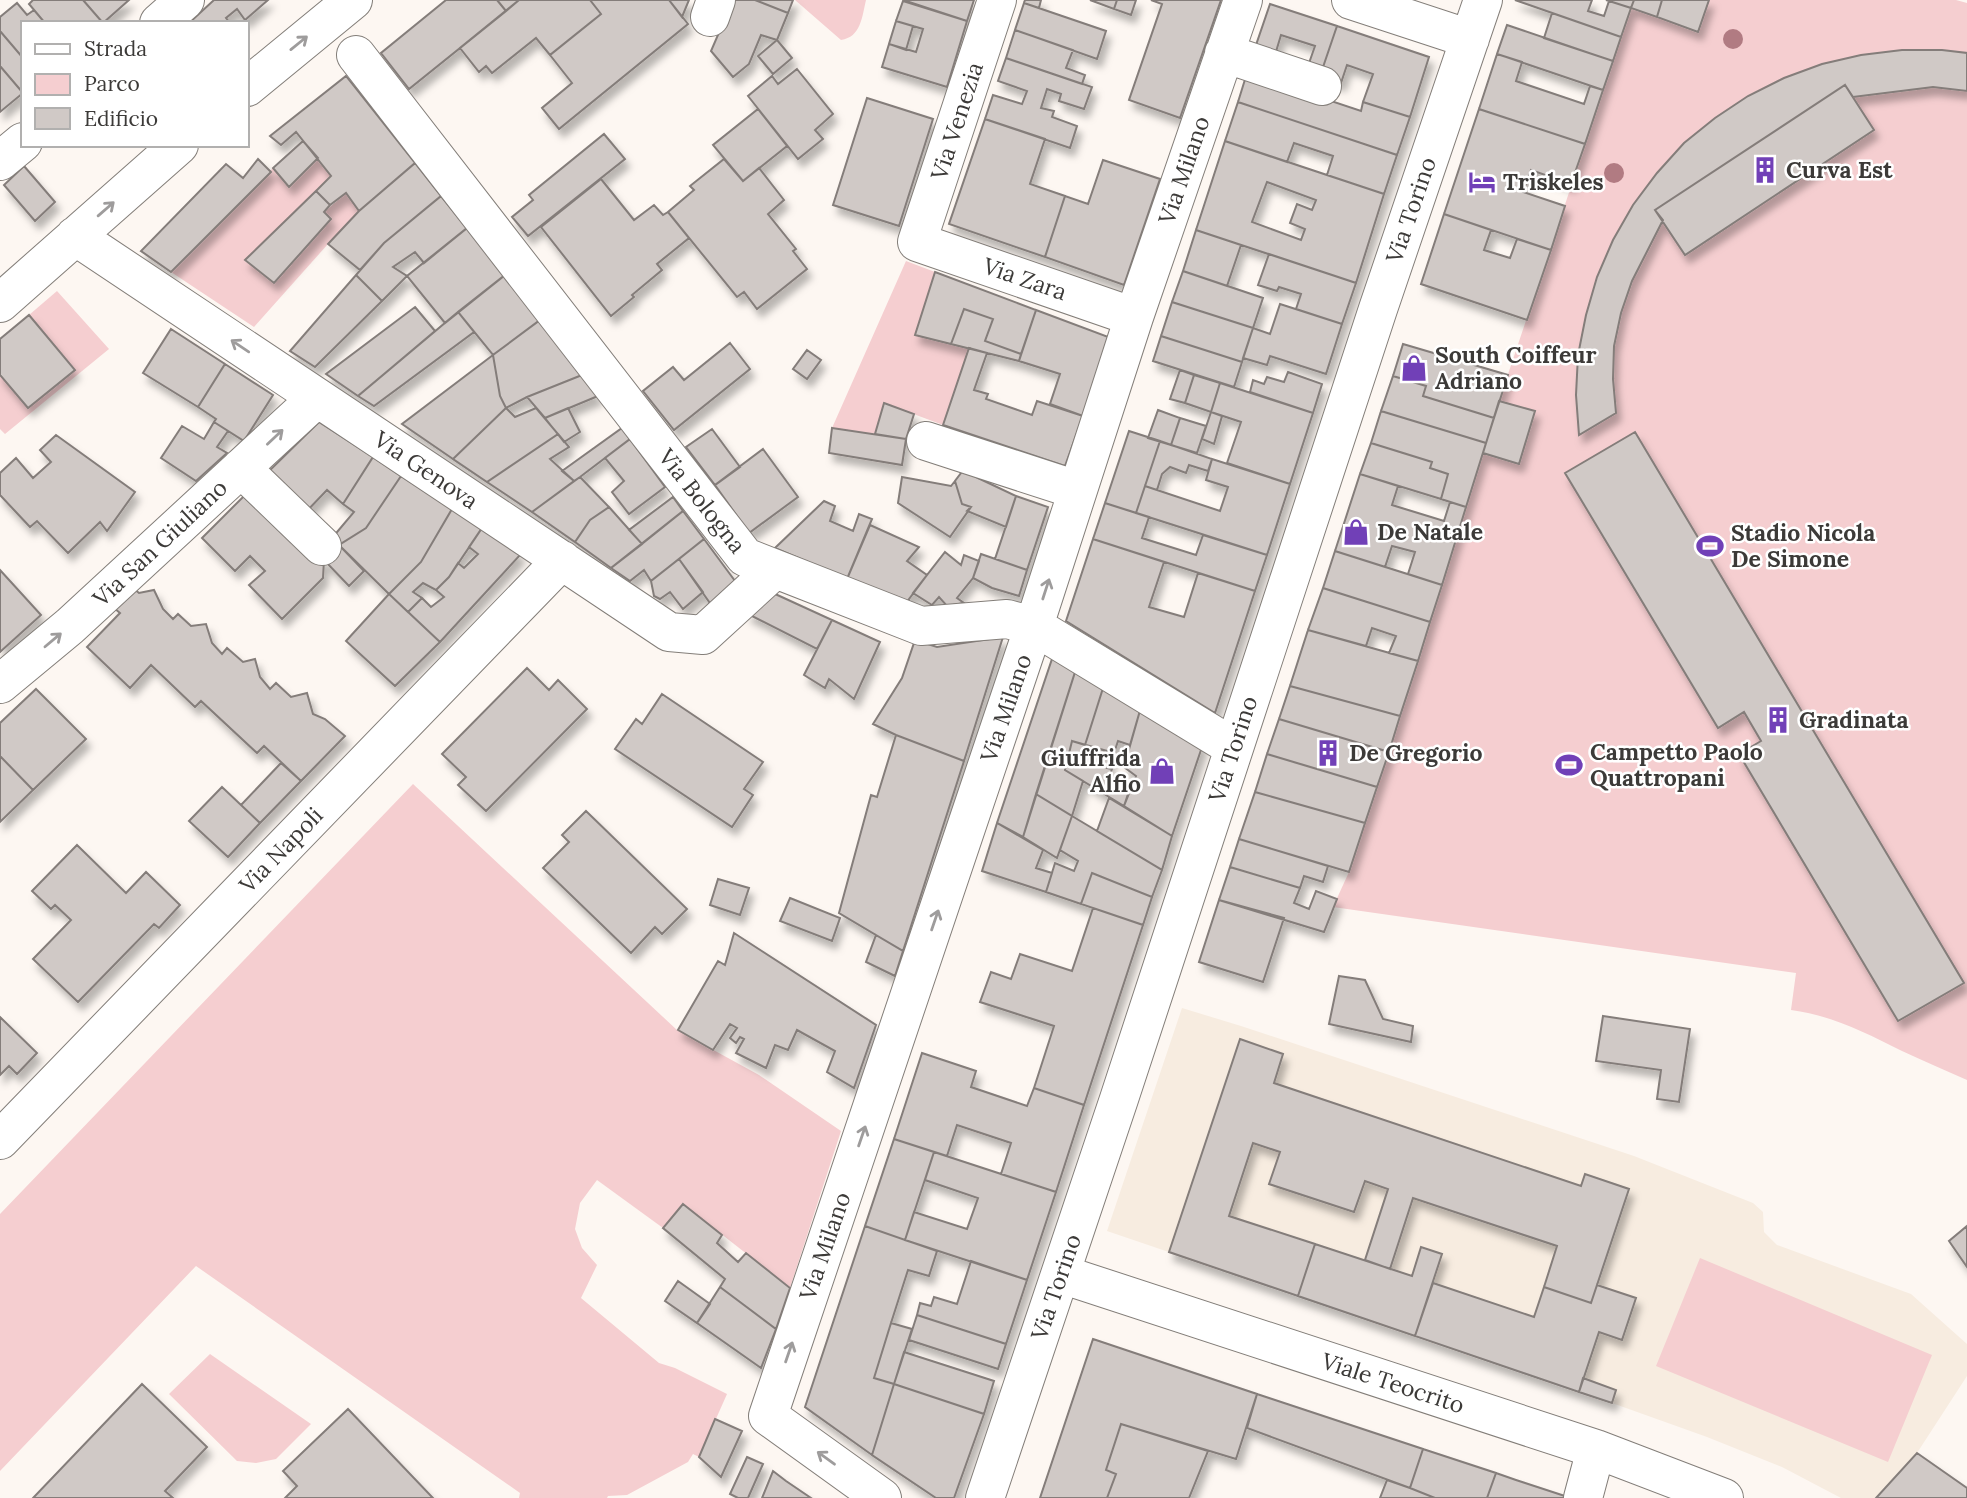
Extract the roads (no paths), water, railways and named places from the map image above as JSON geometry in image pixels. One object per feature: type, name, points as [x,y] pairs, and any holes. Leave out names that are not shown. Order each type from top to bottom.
[{"type":"street","points":[[248,86],[354,0]]},
{"type":"street","name":"Via Venezia","points":[[917,242],[997,0]]},
{"type":"street","name":"Via Milano","points":[[882,1498],[768,1416],[1034,626],[1134,317],[1243,0]]},
{"type":"street","points":[[1351,0],[1470,39]]},
{"type":"street","name":"Via Torino","points":[[985,1498],[1482,0]]},
{"type":"street","points":[[1224,53],[1322,86]]},
{"type":"street","name":"Via Bologna","points":[[356,55],[745,557],[921,626],[1007,619],[1034,626],[1233,747]]},
{"type":"street","points":[[0,161],[21,144]]},
{"type":"street","points":[[0,303],[178,147]]},
{"type":"street","name":"Via Genova","points":[[75,236],[669,632],[703,635],[774,570]]},
{"type":"street","name":"Via Zara","points":[[917,242],[1134,317]]},
{"type":"street","name":"Via San Giuliano","points":[[0,684],[70,626],[317,398]]},
{"type":"street","points":[[926,441],[1077,489]]},
{"type":"street","points":[[241,468],[322,546]]},
{"type":"street","name":"Via Napoli","points":[[0,1140],[562,560]]},
{"type":"street","name":"Viale Teocrito","points":[[1061,1274],[1596,1449],[1724,1498]]},
{"type":"street","points":[[1583,1498],[1596,1449]]},
{"type":"place","name":"Curva Est","points":[[1765,170]]},
{"type":"place","name":"Triskeles","points":[[1482,182]]},
{"type":"place","name":"South Coiffeur Adriano","points":[[1414,368]]},
{"type":"place","name":"De Natale","points":[[1356,532]]},
{"type":"place","name":"Stadio Nicola De Simone","points":[[1710,546]]},
{"type":"place","name":"Gradinata","points":[[1778,720]]},
{"type":"place","name":"De Gregorio","points":[[1328,753]]},
{"type":"place","name":"Campetto Paolo Quattropani","points":[[1569,765]]},
{"type":"place","name":"Giuffrida Alfio","points":[[1162,771]]}]
